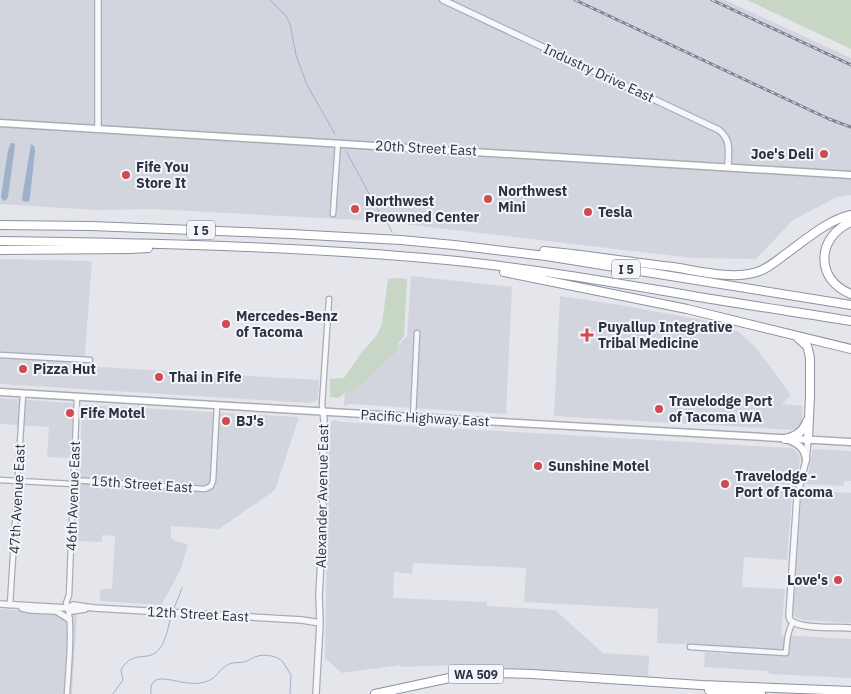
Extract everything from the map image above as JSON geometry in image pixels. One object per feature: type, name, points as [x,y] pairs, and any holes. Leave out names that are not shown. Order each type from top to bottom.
[{"type":"highway","points":[[509,251],[532,250],[578,254],[716,273],[750,274],[768,267],[824,226],[851,215]]},
{"type":"highway","points":[[851,222],[841,227],[832,235],[826,248],[824,259],[826,271],[834,283],[840,289],[851,294]]},
{"type":"highway","name":"I 5","points":[[0,225],[91,226],[401,240],[509,251],[851,305]]},
{"type":"highway","name":"I 5","points":[[0,241],[187,244],[436,259],[596,280],[851,321]]},
{"type":"highway","points":[[0,250],[130,249],[187,244]]},
{"type":"highway","points":[[436,259],[687,309],[851,349]]},
{"type":"highway","points":[[789,334],[804,342],[808,349],[810,363],[808,440]]},
{"type":"highway","points":[[785,438],[793,437],[802,431],[810,412]]},
{"type":"highway","name":"WA 509","points":[[376,694],[443,679],[480,674],[527,673],[761,694]]},
{"type":"highway","points":[[593,678],[701,685],[851,691]]},
{"type":"main road","name":"20th Street East","points":[[0,123],[851,175]]},
{"type":"main road","name":"Pacific Highway East","points":[[0,392],[851,442]]},
{"type":"main road","points":[[785,438],[801,447],[806,454],[806,460]]},
{"type":"street","points":[[98,0],[98,129]]},
{"type":"street","name":"Industry Drive East","points":[[443,0],[719,130],[728,142],[728,166]]},
{"type":"street","points":[[333,214],[338,143]]},
{"type":"street","name":"Alexander Avenue East","points":[[316,694],[323,521],[324,420],[322,405],[329,299]]},
{"type":"street","points":[[413,417],[417,333]]},
{"type":"street","points":[[0,355],[90,360]]},
{"type":"street","name":"47th Avenue East","points":[[10,605],[23,394]]},
{"type":"street","name":"46th Avenue East","points":[[67,694],[70,638],[66,603],[69,595],[77,397]]},
{"type":"street","name":"15th Street East","points":[[0,480],[205,488],[210,486],[213,481],[217,405]]},
{"type":"street","points":[[808,440],[806,460],[798,491],[788,610],[790,620],[805,626],[851,628]]},
{"type":"street","name":"12th Street East","points":[[0,604],[68,608],[73,605],[94,608],[302,620],[320,623]]},
{"type":"street","points":[[10,605],[31,610],[56,611],[69,618]]},
{"type":"street","name":"12th Street East","points":[[302,620],[320,615]]},
{"type":"street","points":[[690,647],[786,653],[789,628],[793,622]]},
{"type":"shaded area","points":[[0,0],[725,0],[851,58],[851,195],[837,197],[793,220],[756,259],[692,258],[378,221],[152,209],[96,210],[0,204]]},
{"type":"shaded area","points":[[0,259],[92,261],[84,366],[319,380],[318,400],[311,403],[0,384]]},
{"type":"shaded area","points":[[411,276],[512,287],[506,414],[350,404],[344,406],[345,390],[356,389],[407,336]]},
{"type":"shaded area","points":[[560,296],[702,320],[739,332],[757,349],[791,395],[782,404],[802,406],[802,426],[793,430],[554,416]]},
{"type":"shaded area","points":[[0,398],[72,403],[75,406],[73,458],[47,457],[49,427],[0,424]]},
{"type":"shaded area","points":[[86,405],[299,417],[275,490],[219,529],[171,526],[171,538],[188,545],[180,571],[161,605],[100,601],[100,589],[112,589],[115,536],[102,535],[102,542],[77,541],[82,408]]},
{"type":"shaded area","points":[[334,420],[342,422],[791,448],[795,450],[800,459],[792,493],[787,560],[744,557],[742,587],[785,589],[781,635],[851,639],[851,678],[769,674],[768,671],[704,667],[705,652],[732,654],[733,647],[657,643],[658,609],[524,602],[526,568],[413,563],[412,574],[394,572],[393,598],[487,602],[487,606],[555,610],[603,653],[649,656],[648,676],[453,665],[401,667],[400,665],[342,673],[325,658],[329,426]]},
{"type":"shaded area","points":[[813,449],[851,451],[851,481],[844,481],[844,486],[805,484]]},
{"type":"shaded area","points":[[803,490],[851,493],[851,623],[803,620],[795,617],[793,614]]},
{"type":"shaded area","points":[[0,609],[77,614],[72,694],[0,694]]},
{"type":"green space","points":[[747,0],[851,0],[851,49]]},
{"type":"green space","points":[[388,279],[407,279],[404,336],[398,344],[397,351],[356,391],[348,391],[338,398],[330,397],[330,379],[344,378],[362,352],[377,335],[382,324]]},
{"type":"water","points":[[11,143],[15,145],[8,197],[4,201],[1,196],[8,150]]},
{"type":"water","points":[[31,144],[34,146],[35,151],[30,197],[27,202],[23,201],[22,198]]},
{"type":"waterway","points":[[270,0],[286,16],[290,24],[296,55],[307,85],[335,134]]},
{"type":"waterway","points":[[346,151],[392,232]]},
{"type":"waterway","points":[[173,611],[182,588]]},
{"type":"waterway","points":[[113,694],[123,680],[121,670],[126,663],[136,658],[156,653],[160,648],[166,636],[172,614]]},
{"type":"waterway","points":[[151,694],[151,687],[156,680],[165,679],[188,683],[206,682],[214,678],[229,664],[244,662],[264,655],[278,658],[284,664],[291,675],[290,694]]},
{"type":"railway","points":[[575,0],[829,119],[851,127]]},
{"type":"railway","points":[[712,0],[851,65]]},
{"type":"place","name":"Joe's Deli","points":[[824,154]]},
{"type":"place","name":"Fife You Store It","points":[[126,175]]},
{"type":"place","name":"Northwest Mini","points":[[488,199]]},
{"type":"place","name":"Northwest Preowned Center","points":[[355,209]]},
{"type":"place","name":"Tesla","points":[[588,212]]},
{"type":"place","name":"Mercedes-Benz of Tacoma","points":[[226,324]]},
{"type":"place","name":"Puyallup Integrative Tribal Medicine","points":[[587,335]]},
{"type":"place","name":"Pizza Hut","points":[[23,369]]},
{"type":"place","name":"Thai in Fife","points":[[159,377]]},
{"type":"place","name":"Travelodge Port of Tacoma WA","points":[[659,409]]},
{"type":"place","name":"Fife Motel","points":[[70,413]]},
{"type":"place","name":"BJ's","points":[[226,421]]},
{"type":"place","name":"Sunshine Motel","points":[[538,466]]},
{"type":"place","name":"Travelodge - Port of Tacoma","points":[[725,484]]},
{"type":"place","name":"Love's","points":[[838,580]]}]
